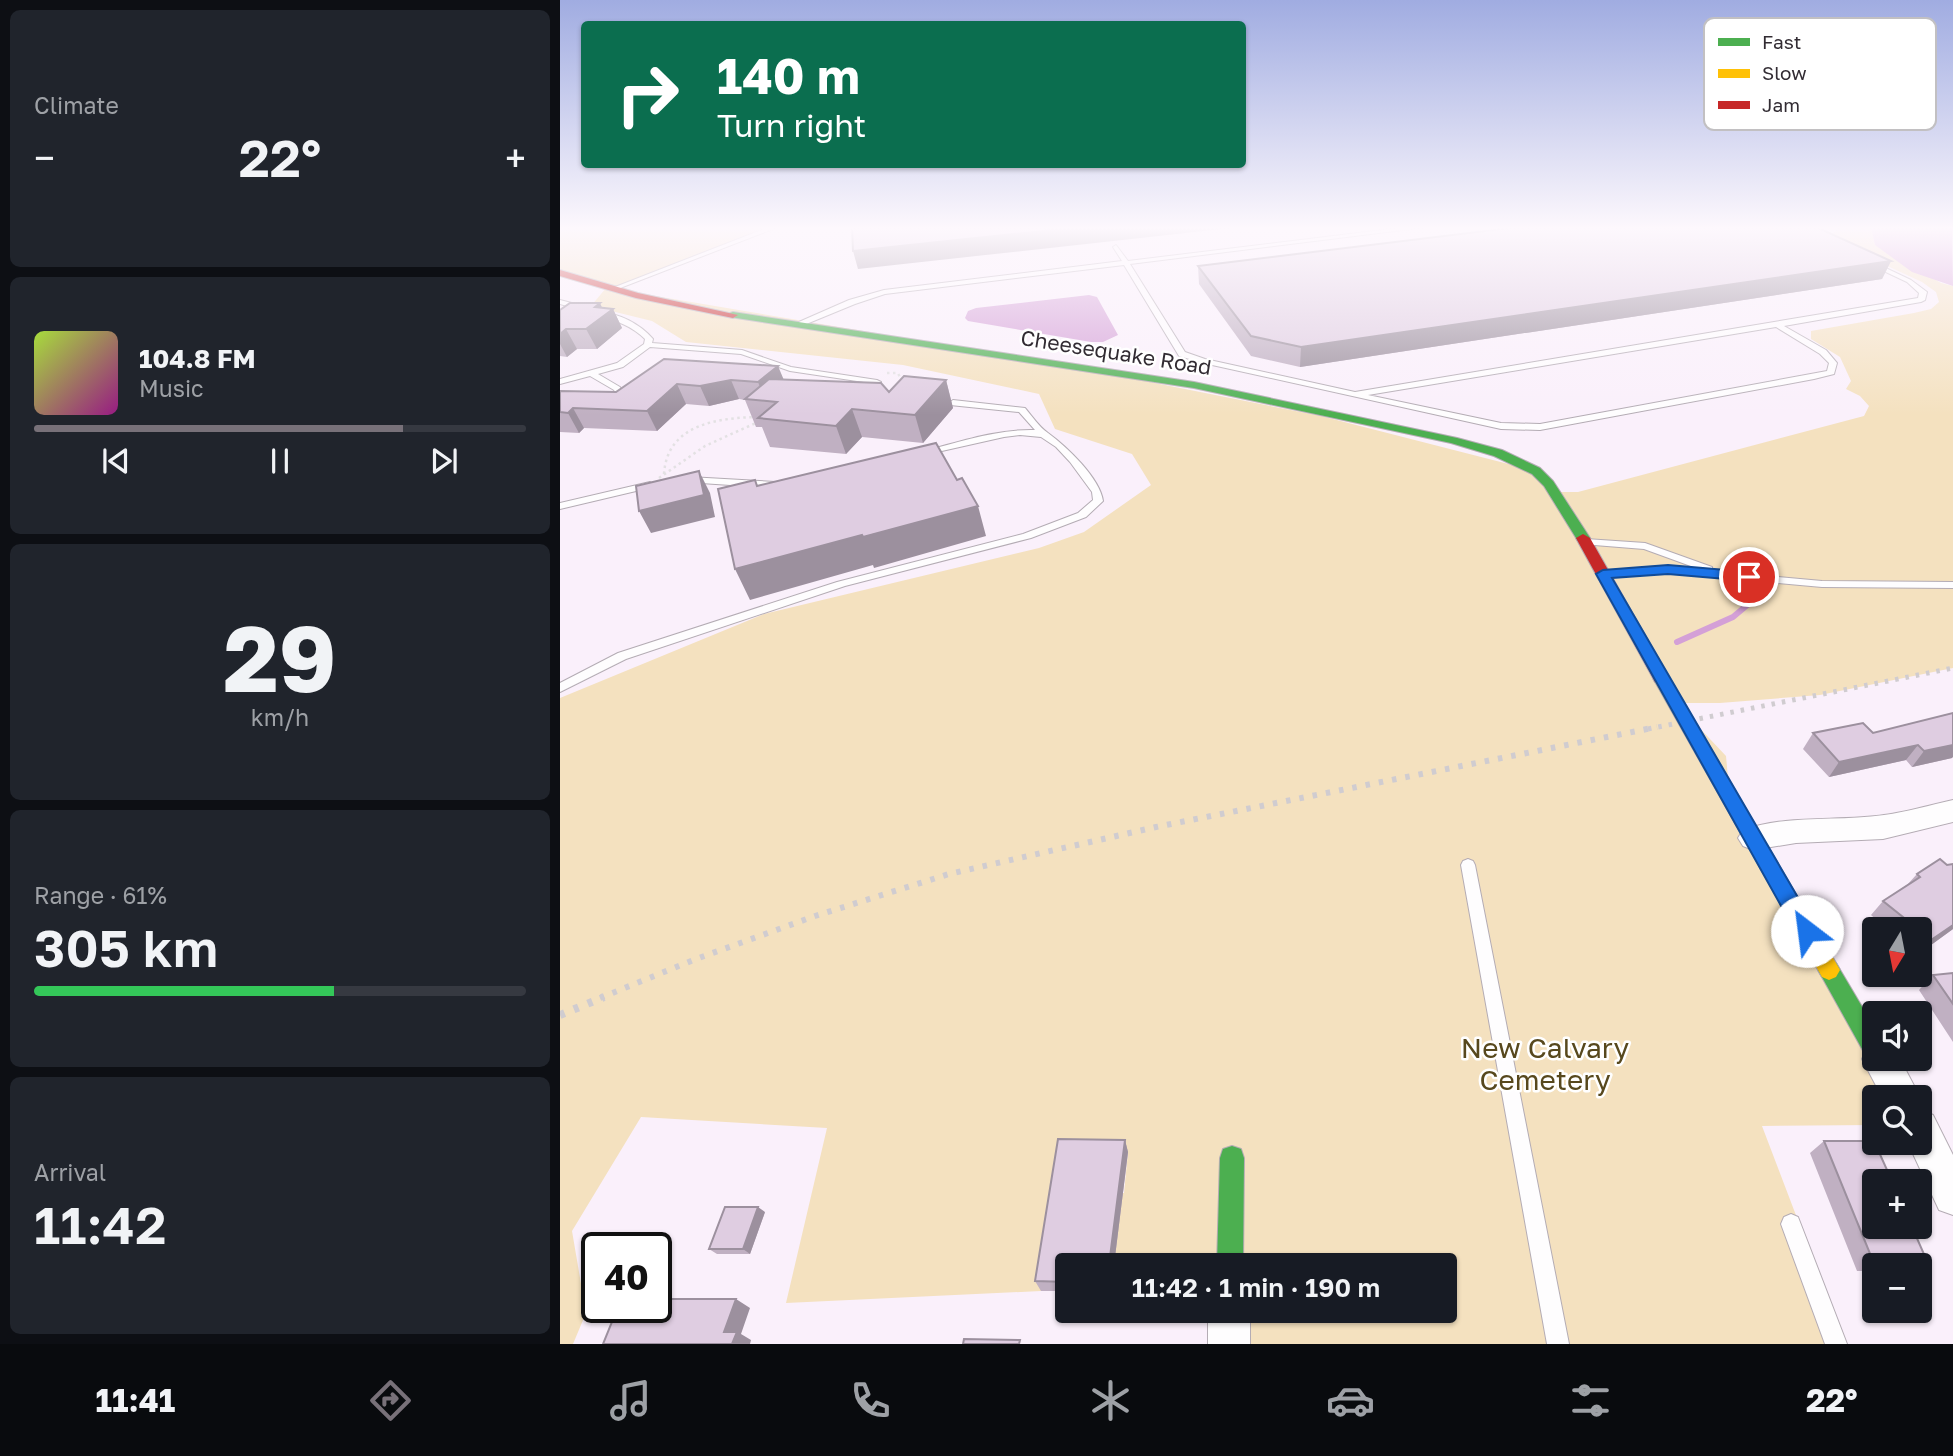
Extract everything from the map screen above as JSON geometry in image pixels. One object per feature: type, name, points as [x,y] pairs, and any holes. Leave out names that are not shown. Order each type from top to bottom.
[{"type":"street","name":"Cheesequake Road","points":[[616,290],[696,308],[796,325],[1195,385],[1453,440],[1499,453],[1536,471],[1549,484],[1587,542]]},
{"type":"street","points":[[1587,542],[1862,1027]]},
{"type":"street","points":[[1753,838],[1796,831],[1883,827],[1953,811]]},
{"type":"street","points":[[1932,1153],[1953,1196]]},
{"type":"street","points":[[1230,1253],[1232,1158]]},
{"type":"street","points":[[1229,1323],[1229,1344]]},
{"type":"lane","points":[[796,325],[852,302],[884,292],[903,290]]},
{"type":"lane","points":[[1143,290],[1182,354],[1203,361],[1501,426],[1540,428],[1831,372],[1833,363],[1822,352],[1777,325]]},
{"type":"lane","points":[[1356,394],[1921,300],[1923,292],[1920,290]]},
{"type":"lane","points":[[560,302],[624,321],[649,339],[648,345],[632,359],[560,382]]},
{"type":"lane","points":[[648,345],[742,352],[790,369],[877,382]]},
{"type":"lane","points":[[592,373],[617,389],[625,406]]},
{"type":"lane","points":[[560,688],[622,656],[841,584],[1027,536],[1082,515],[1098,501],[1097,492],[1056,443],[1044,435],[1023,410],[953,403]]},
{"type":"lane","points":[[910,457],[1002,435],[1044,435]]},
{"type":"lane","points":[[560,506],[649,486],[666,479],[768,486],[792,484]]},
{"type":"lane","points":[[1587,542],[1644,546],[1723,574]]},
{"type":"lane","points":[[1603,574],[1668,570],[1822,584],[1953,586]]},
{"type":"lane","points":[[1468,865],[1558,1344]]},
{"type":"lane","points":[[1791,1224],[1836,1344]]},
{"type":"path","points":[[649,486],[666,479],[723,438],[741,434],[764,417],[725,418],[687,432],[668,449],[666,479]]},
{"type":"green space","name":"New Calvary Cemetery","points":[[605,290],[618,290],[1059,364],[1321,416],[1536,471],[1554,492],[1578,492],[1864,416],[1869,406],[1860,396],[1846,389],[1851,381],[1840,357],[1811,339],[1811,331],[1931,309],[1939,302],[1933,290],[1953,290],[1953,668],[1820,695],[1720,703],[1676,703],[1726,756],[1730,799],[1862,1027],[1862,1071],[1887,1071],[1895,1085],[1862,1085],[1862,1125],[1762,1126],[1845,1344],[1229,1344],[1229,1323],[1457,1323],[1457,1253],[1114,1253],[1116,1193],[1124,1193],[1128,1152],[1063,1151],[1041,1291],[786,1303],[827,1128],[641,1117],[572,1231],[581,1284],[582,1323],[573,1344],[560,1344],[560,698],[764,614],[1039,548],[1084,532],[1151,485],[1132,454],[1055,429],[1039,394],[903,365],[686,342],[652,321],[591,306]]},
{"type":"shaded area","points":[[1089,295],[1097,297],[1118,335],[1103,342],[1091,342],[968,321],[965,318],[968,311],[976,308]]},
{"type":"building","points":[[1216,290],[1694,290],[1301,347],[1251,336]]},
{"type":"building","points":[[570,303],[600,303],[595,307],[613,309],[586,329],[566,329],[560,334],[560,310]]},
{"type":"building","points":[[664,359],[778,366],[758,382],[731,380],[700,386],[677,384],[647,411],[573,408],[568,413],[560,412],[560,391],[616,392]]},
{"type":"building","points":[[904,376],[946,380],[915,415],[852,409],[836,426],[758,418],[777,402],[745,399],[769,379],[881,383],[889,392]]},
{"type":"building","points":[[936,443],[957,480],[962,478],[978,506],[735,569],[718,489],[755,480],[757,486]]},
{"type":"building","points":[[699,471],[704,495],[639,511],[636,486]]},
{"type":"building","points":[[1953,713],[1953,745],[1924,751],[1918,745],[1839,762],[1813,733],[1863,723],[1873,733]]},
{"type":"building","points":[[1940,859],[1947,865],[1953,864],[1953,925],[1932,939],[1932,917],[1903,917],[1883,901],[1920,877],[1917,874]]},
{"type":"building","points":[[1953,973],[1953,1004],[1933,975]]},
{"type":"building","points":[[1058,1139],[1125,1140],[1111,1253],[1055,1253],[1055,1282],[1035,1281]]},
{"type":"building","points":[[1824,1141],[1862,1141],[1862,1155],[1880,1155],[1887,1169],[1862,1169],[1862,1234]]},
{"type":"building","points":[[725,1207],[758,1207],[743,1249],[709,1249]]},
{"type":"building","points":[[1864,1239],[1917,1239],[1923,1253],[1870,1253]]},
{"type":"building","points":[[672,1299],[736,1299],[724,1332],[737,1332],[732,1344],[603,1344],[612,1323],[672,1323]]},
{"type":"building","points":[[964,1339],[1020,1340],[1019,1344],[963,1344]]},
{"type":"waterway","points":[[1677,642],[1733,617],[1758,596]]},
{"type":"railway","points":[[1648,729],[1953,668]]},
{"type":"railway","points":[[600,998],[696,959],[815,916],[949,874],[1156,827],[1657,727]]},
{"type":"railway","points":[[560,1015],[604,997]]},
{"type":"traffic: fast","points":[[733,315],[1194,385],[1453,440],[1498,453],[1536,471],[1549,484],[1583,538]]},
{"type":"traffic: fast","points":[[1829,970],[1862,1027]]},
{"type":"traffic: fast","points":[[1230,1253],[1232,1158]]},
{"type":"traffic: slow","points":[[1661,678],[1829,970]]},
{"type":"traffic: jam","points":[[618,290],[733,315]]},
{"type":"traffic: jam","points":[[1583,538],[1661,678]]},
{"type":"route","points":[[1749,577],[1668,570],[1603,574],[1807,931]]}]
